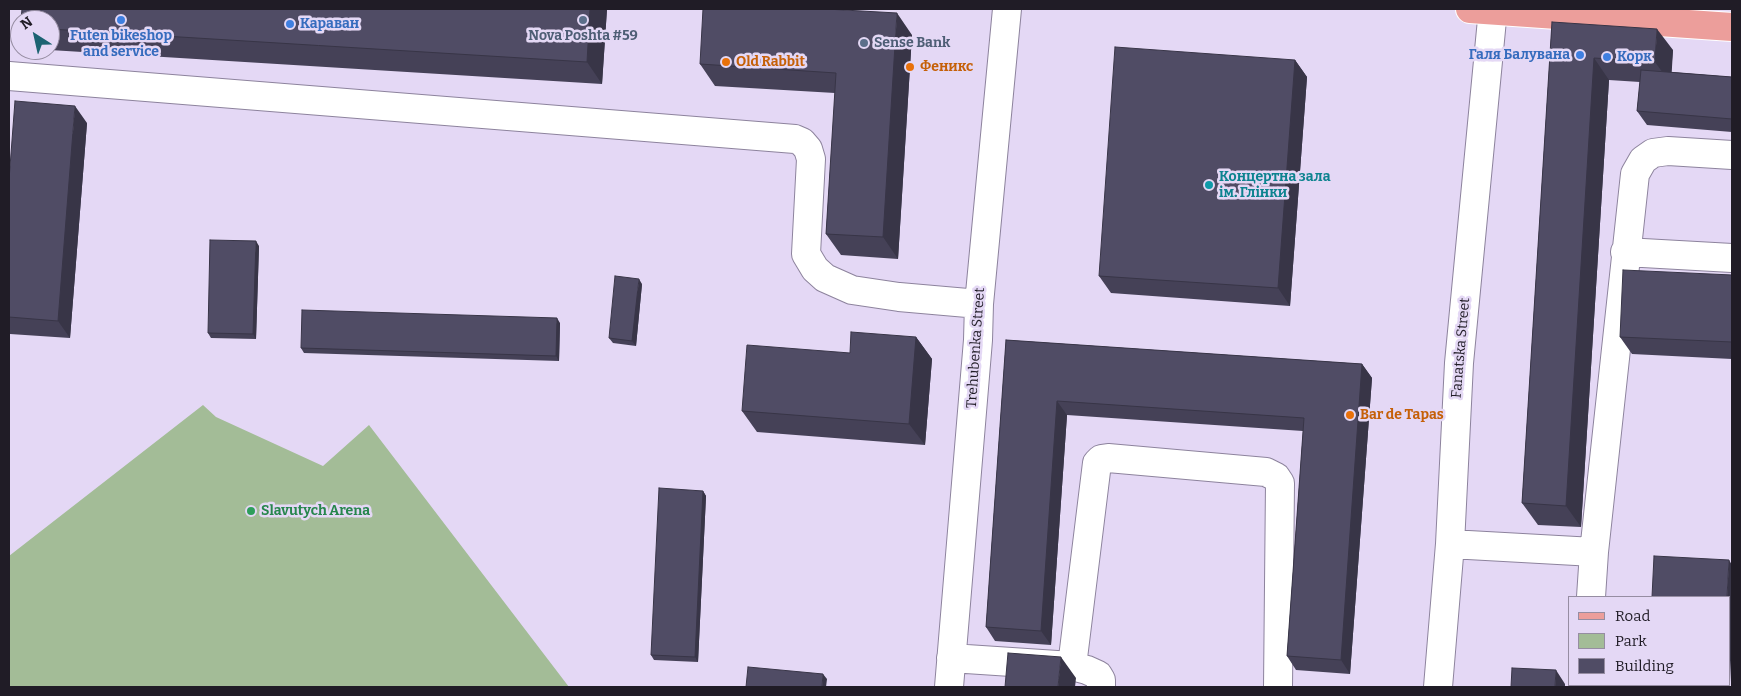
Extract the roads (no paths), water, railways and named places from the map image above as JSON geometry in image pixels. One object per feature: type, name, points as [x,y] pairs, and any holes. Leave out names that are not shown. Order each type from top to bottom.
[{"type":"main road","points":[[1485,9],[1732,28]]},
{"type":"street","name":"Trehubenka Street","points":[[949,687],[977,350],[979,304],[1007,9]]},
{"type":"street","name":"Fanatska Street","points":[[1438,687],[1450,544],[1459,363],[1485,9]]},
{"type":"street","points":[[9,76],[796,139],[802,142],[808,149],[812,159],[806,254],[815,269],[825,278],[852,290],[899,297],[979,304]]},
{"type":"street","points":[[1591,596],[1625,252],[1635,174],[1643,160],[1653,153],[1668,151],[1732,155]]},
{"type":"street","points":[[1625,252],[1732,258]]},
{"type":"street","points":[[1072,666],[1097,463],[1101,459],[1108,458],[1266,472],[1276,477],[1280,483],[1278,687]]},
{"type":"street","points":[[1450,544],[1594,552]]},
{"type":"street","points":[[951,658],[1072,666],[1087,670],[1098,676],[1101,680],[1101,687]]},
{"type":"place","name":"Futen bikeshop and service","points":[[121,20]]},
{"type":"place","name":"Nova Poshta #59","points":[[583,20]]},
{"type":"place","name":"Караван","points":[[290,24]]},
{"type":"place","name":"Sense Bank","points":[[864,43]]},
{"type":"place","name":"Галя Балувана","points":[[1580,55]]},
{"type":"place","name":"Корк","points":[[1607,57]]},
{"type":"place","name":"Old Rabbit","points":[[726,62]]},
{"type":"place","name":"Феникс","points":[[910,67]]},
{"type":"place","name":"Концертна зала ім. Глінки","points":[[1209,185]]},
{"type":"place","name":"Bar de Tapas","points":[[1350,415]]},
{"type":"place","name":"Slavutych Arena","points":[[251,511]]}]
